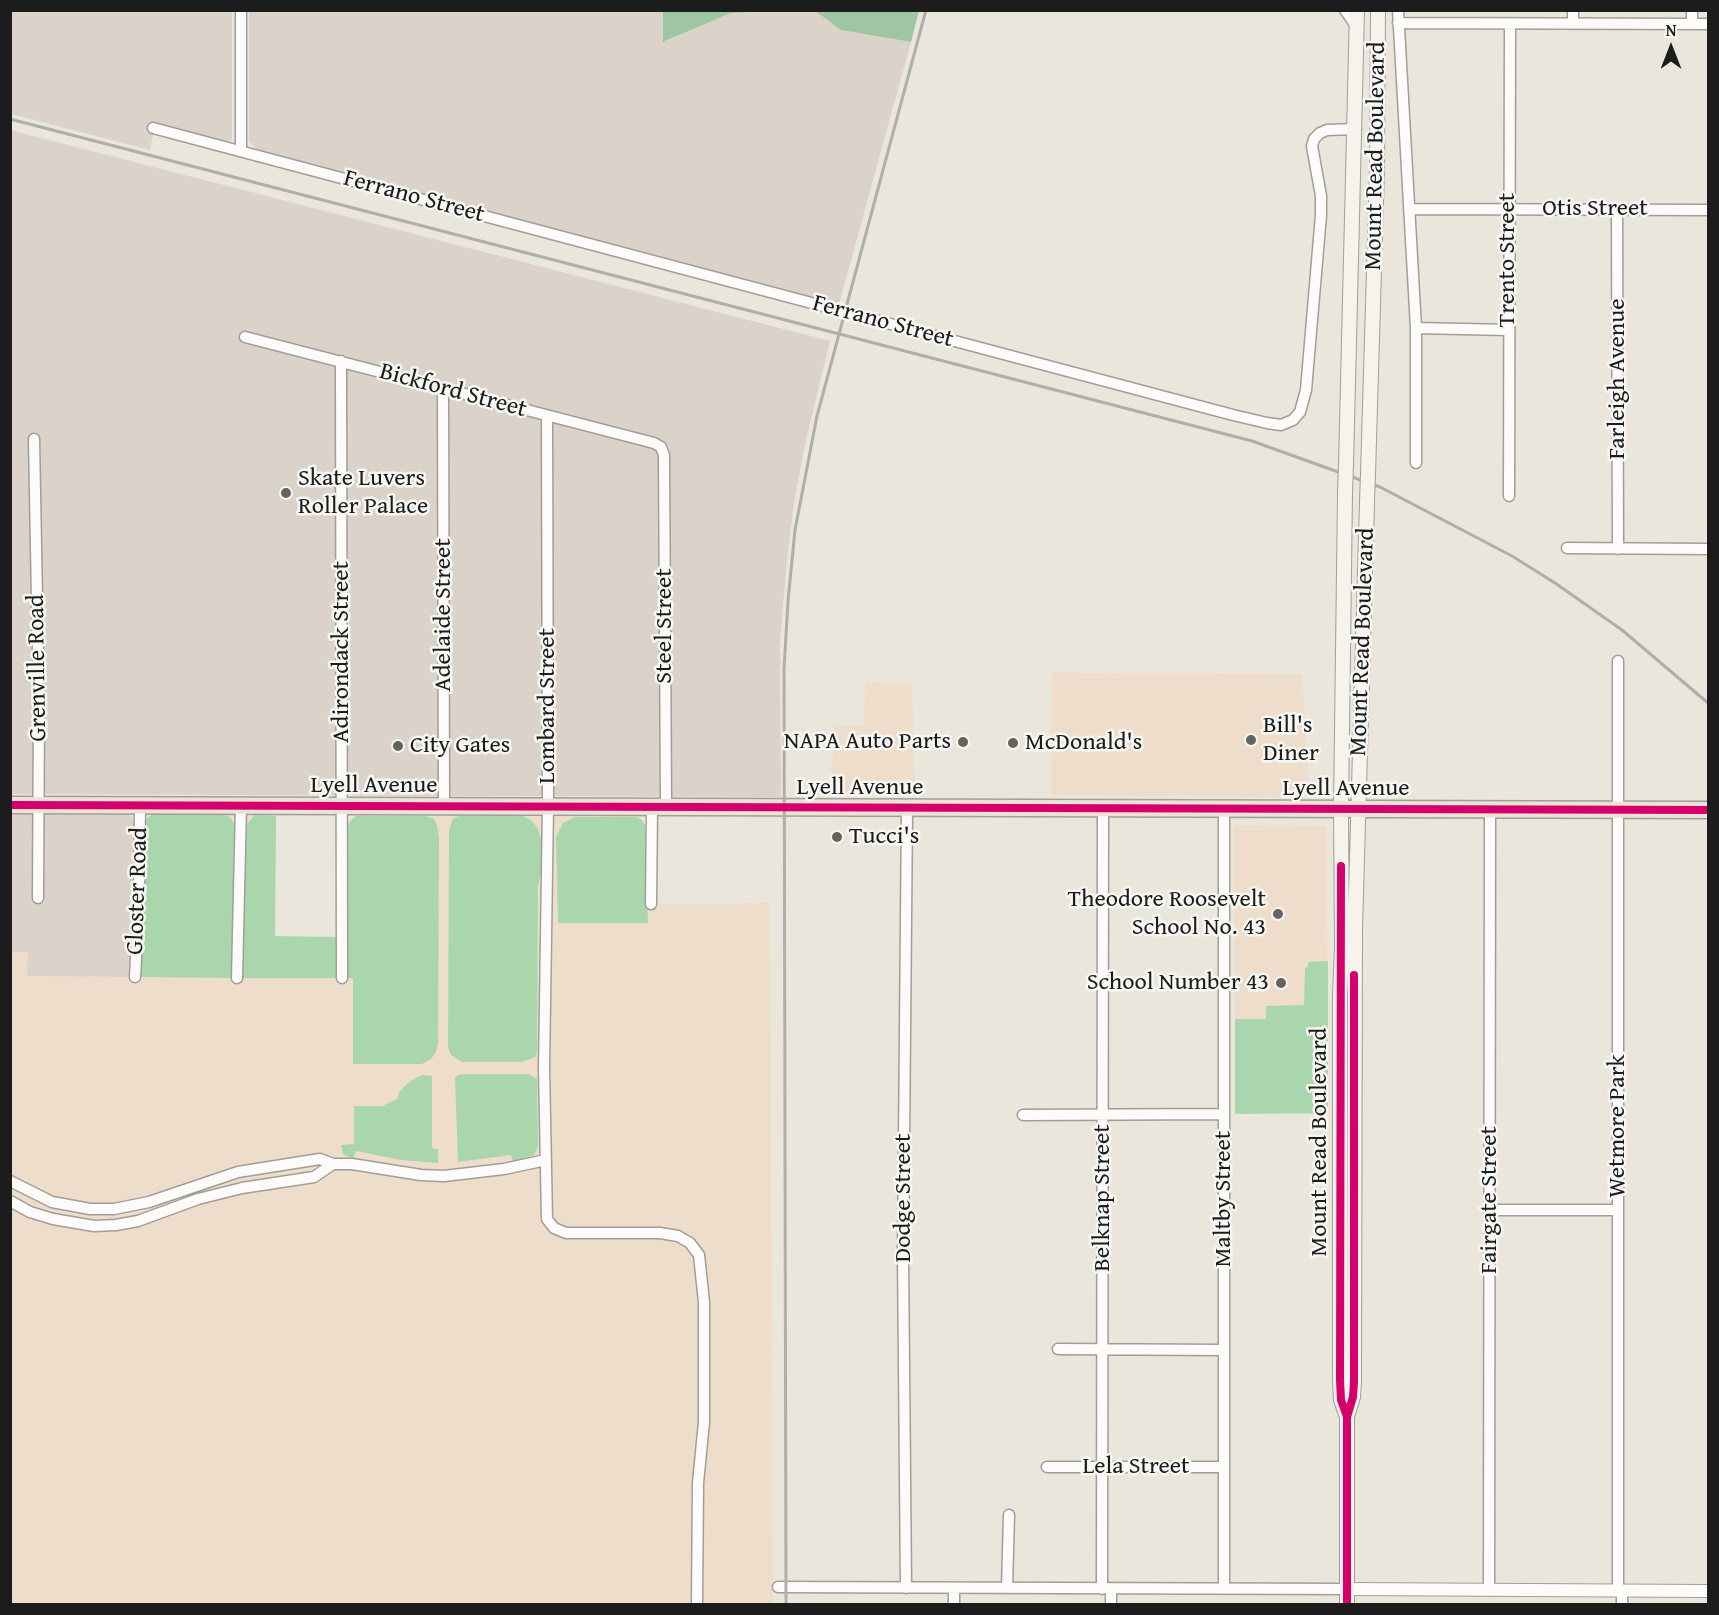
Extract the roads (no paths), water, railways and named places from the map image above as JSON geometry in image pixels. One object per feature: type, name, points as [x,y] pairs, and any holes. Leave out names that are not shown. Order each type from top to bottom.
[{"type":"main road","name":"Mount Read Boulevard","points":[[1347,1417],[1341,1400],[1340,1380],[1341,809],[1345,493],[1356,129],[1357,10]]},
{"type":"main road","name":"Mount Read Boulevard","points":[[1347,1605],[1347,1417],[1353,1397],[1354,1382],[1354,948],[1377,169],[1378,10]]},
{"type":"main road","points":[[1377,91],[1356,129],[1372,150],[1377,169]]},
{"type":"main road","name":"Lyell Avenue","points":[[10,805],[1708,810]]},
{"type":"street","points":[[241,151],[242,10]]},
{"type":"street","name":"Mount Read Boulevard","points":[[1345,10],[1357,27]]},
{"type":"street","name":"Mount Read Boulevard","points":[[1398,10],[1416,328],[1416,463]]},
{"type":"street","points":[[1573,10],[1573,24]]},
{"type":"street","points":[[1692,10],[1692,24]]},
{"type":"street","points":[[1398,23],[1708,24]]},
{"type":"street","name":"Trento Street","points":[[1509,496],[1510,24]]},
{"type":"street","name":"Ferrano Street","points":[[153,128],[1211,409],[1281,425],[1293,420],[1300,412],[1306,390],[1321,215],[1321,196],[1312,146],[1314,139],[1327,130],[1356,129]]},
{"type":"street","name":"Otis Street","points":[[1409,209],[1708,210]]},
{"type":"street","name":"Farleigh Avenue","points":[[1617,209],[1618,549]]},
{"type":"street","points":[[1416,328],[1508,330]]},
{"type":"street","name":"Bickford Street","points":[[245,337],[654,443],[661,447]]},
{"type":"street","name":"Adirondack Street","points":[[340,362],[342,978]]},
{"type":"street","name":"Adelaide Street","points":[[443,388],[444,806]]},
{"type":"street","name":"Lombard Street","points":[[547,416],[548,806],[544,1068],[547,1219],[554,1228],[566,1233],[660,1233],[678,1236],[690,1243],[699,1255],[704,1302],[705,1422],[698,1483],[697,1605]]},
{"type":"street","name":"Grenville Road","points":[[34,439],[39,708],[38,898]]},
{"type":"street","name":"Steel Street","points":[[651,904],[659,807],[664,455],[661,447]]},
{"type":"street","points":[[1567,548],[1708,549]]},
{"type":"street","name":"Wetmore Park","points":[[1618,661],[1618,1210],[1620,1591],[1622,1605]]},
{"type":"street","name":"Gloster Road","points":[[135,977],[140,805]]},
{"type":"street","points":[[237,978],[241,805]]},
{"type":"street","name":"Dodge Street","points":[[906,1588],[903,1254],[907,807]]},
{"type":"street","name":"Belknap Street","points":[[1103,808],[1102,1467],[1107,1588],[1111,1605]]},
{"type":"street","name":"Maltby Street","points":[[1224,808],[1224,1589]]},
{"type":"street","name":"Fairgate Street","points":[[1489,1590],[1490,809]]},
{"type":"street","points":[[1023,1115],[1224,1114]]},
{"type":"street","points":[[10,1181],[52,1202],[90,1209],[114,1209],[149,1202],[238,1172],[320,1159],[333,1164],[352,1164],[421,1175],[444,1176],[493,1171],[546,1160]]},
{"type":"street","points":[[10,1201],[30,1212],[53,1219],[94,1226],[116,1226],[138,1221],[198,1199],[242,1188],[314,1177],[333,1164]]},
{"type":"street","points":[[1490,1210],[1618,1210]]},
{"type":"street","points":[[1058,1349],[1224,1350]]},
{"type":"street","name":"Lela Street","points":[[1047,1467],[1224,1467]]},
{"type":"street","points":[[1007,1588],[1009,1515]]},
{"type":"street","points":[[778,1587],[1708,1591]]},
{"type":"street","points":[[954,1588],[954,1605]]},
{"type":"railway","points":[[786,1604],[784,669],[788,601],[795,530],[817,416],[926,10]]},
{"type":"railway","points":[[10,119],[1252,441],[1380,487],[1512,556],[1622,630],[1708,703]]},
{"type":"place","name":"Skate Luvers Roller Palace","points":[[286,493]]},
{"type":"place","name":"Bill's Diner","points":[[1251,740]]},
{"type":"place","name":"NAPA Auto Parts","points":[[963,742]]},
{"type":"place","name":"McDonald's","points":[[1013,743]]},
{"type":"place","name":"City Gates","points":[[398,746]]},
{"type":"place","name":"Tucci's","points":[[837,837]]},
{"type":"place","name":"Theodore Roosevelt School No. 43","points":[[1278,914]]},
{"type":"place","name":"School Number 43","points":[[1281,983]]}]
